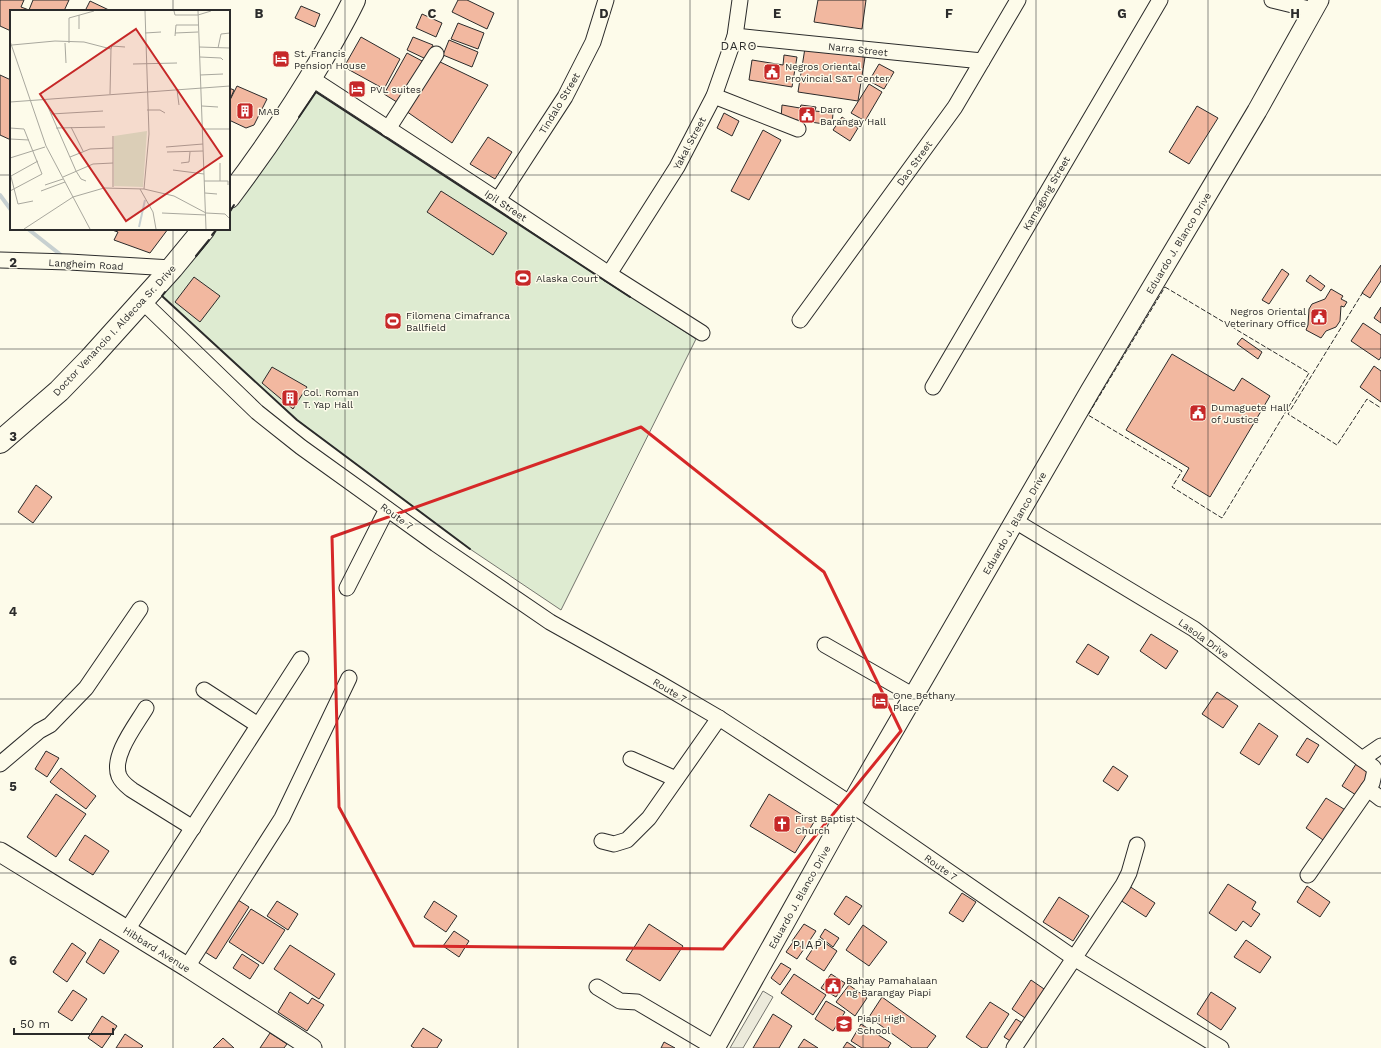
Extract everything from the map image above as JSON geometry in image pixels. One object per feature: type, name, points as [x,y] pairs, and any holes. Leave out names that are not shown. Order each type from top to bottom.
[{"type":"highway","points":[[230,196],[287,116],[311,78],[354,0]]},
{"type":"highway","name":"Doctor Venancio I. Aldecoa Sr. Drive","points":[[0,442],[59,391],[142,302],[203,230]]},
{"type":"main road","name":"Eduardo J. Blanco Drive","points":[[715,1048],[851,804],[1090,391],[1257,111],[1316,5]]},
{"type":"main road","name":"Hibbard Avenue","points":[[0,852],[127,930],[150,946],[187,967],[303,1046]]},
{"type":"street","name":"Tindalo Street","points":[[498,200],[565,97],[593,42],[606,0]]},
{"type":"street","name":"Yakal Street","points":[[609,274],[676,167],[714,96],[735,36],[740,0]]},
{"type":"street","name":"Dao Street","points":[[800,320],[955,107],[1018,0]]},
{"type":"street","name":"Kamagong Street","points":[[932,387],[1160,0]]},
{"type":"street","points":[[1272,0],[1316,5]]},
{"type":"street","name":"Narra Street","points":[[735,36],[982,61]]},
{"type":"street","points":[[388,129],[436,54]]},
{"type":"street","name":"Ipil Street","points":[[311,78],[609,274],[702,332]]},
{"type":"street","points":[[714,96],[798,129]]},
{"type":"street","name":"Langheim Road","points":[[0,260],[69,262],[172,268]]},
{"type":"street","name":"Route 7","points":[[142,302],[257,412],[301,446],[436,544],[550,622],[719,718],[851,804],[1074,958],[1221,1048]]},
{"type":"street","points":[[347,588],[387,509]]},
{"type":"street","name":"Lasola Drive","points":[[1015,521],[1194,629],[1373,767],[1375,770],[1372,783],[1368,789]]},
{"type":"street","points":[[0,764],[39,731],[50,726],[86,688],[140,609]]},
{"type":"street","points":[[825,645],[914,696]]},
{"type":"street","points":[[127,930],[301,659]]},
{"type":"street","points":[[187,967],[282,818],[349,678]]},
{"type":"street","points":[[204,690],[258,725]]},
{"type":"street","points":[[146,708],[124,745],[119,757],[119,776],[123,783],[132,790],[193,828]]},
{"type":"street","points":[[602,841],[614,844],[627,840],[649,818],[719,718]]},
{"type":"street","points":[[1362,759],[1381,746]]},
{"type":"street","points":[[631,759],[676,779]]},
{"type":"street","points":[[1308,875],[1368,789],[1381,799]]},
{"type":"street","points":[[1014,1048],[1123,885],[1130,873],[1137,846]]},
{"type":"street","points":[[597,987],[620,1001],[637,1002],[715,1048]]},
{"type":"highlighted area","points":[[641,427],[824,572],[901,731],[723,949],[414,946],[339,807],[332,537]]},
{"type":"green space","points":[[316,92],[696,339],[561,610],[470,549],[297,420],[162,296],[205,246],[216,230],[230,230],[230,212]]},
{"type":"shaded area","points":[[763,991],[773,997],[743,1048],[730,1048]]},
{"type":"building","points":[[0,0],[24,0],[21,7],[29,10],[10,10],[10,31],[0,26]]},
{"type":"building","points":[[33,0],[69,0],[64,10],[29,10]]},
{"type":"building","points":[[458,0],[467,0],[494,13],[487,29],[452,12]]},
{"type":"building","points":[[818,0],[866,0],[862,29],[814,22]]},
{"type":"building","points":[[90,1],[109,10],[86,10]]},
{"type":"building","points":[[301,6],[320,14],[315,27],[295,18]]},
{"type":"building","points":[[422,14],[442,23],[436,37],[416,28]]},
{"type":"building","points":[[458,23],[484,33],[478,49],[451,39]]},
{"type":"building","points":[[361,37],[400,59],[384,89],[344,67]]},
{"type":"building","points":[[413,37],[433,45],[426,59],[407,50]]},
{"type":"building","points":[[449,40],[478,52],[472,67],[443,55]]},
{"type":"building","points":[[805,48],[865,57],[858,101],[798,92]]},
{"type":"building","points":[[280,53],[288,56],[283,65],[274,65],[274,59],[277,60]]},
{"type":"building","points":[[407,53],[424,62],[400,104],[384,94]]},
{"type":"building","name":"Negros Oriental Provincial S&T Center","points":[[784,55],[797,57],[792,87],[749,80],[752,60],[783,65]]},
{"type":"building","points":[[436,60],[488,85],[452,143],[403,109]]},
{"type":"building","points":[[879,64],[894,72],[884,89],[869,81]]},
{"type":"building","points":[[0,75],[10,80],[10,140],[0,135]]},
{"type":"building","points":[[869,84],[882,92],[865,121],[851,113]]},
{"type":"building","name":"MAB","points":[[237,86],[267,99],[254,125],[246,128],[230,120],[230,100]]},
{"type":"building","points":[[230,88],[234,90],[230,100]]},
{"type":"building","name":"Daro Barangay Hall","points":[[782,105],[800,108],[801,105],[816,107],[815,111],[833,113],[832,125],[781,118]]},
{"type":"building","points":[[1197,106],[1218,118],[1189,164],[1169,152]]},
{"type":"building","points":[[724,113],[739,121],[732,136],[717,128]]},
{"type":"building","points":[[842,117],[858,128],[850,141],[833,130]]},
{"type":"building","points":[[763,130],[781,140],[749,200],[731,191]]},
{"type":"building","points":[[488,137],[512,152],[495,179],[470,164]]},
{"type":"building","points":[[441,191],[507,233],[493,255],[427,212]]},
{"type":"building","points":[[112,230],[167,230],[150,253],[114,240],[118,232]]},
{"type":"building","points":[[1381,265],[1381,281],[1370,298],[1362,293]]},
{"type":"building","points":[[1282,269],[1289,274],[1269,304],[1262,300]]},
{"type":"building","points":[[1310,275],[1325,286],[1321,291],[1306,281]]},
{"type":"building","points":[[194,277],[220,296],[200,322],[175,302]]},
{"type":"building","points":[[1331,289],[1343,296],[1341,299],[1347,302],[1344,307],[1341,306],[1340,321],[1336,327],[1326,331],[1321,338],[1306,330],[1308,325],[1309,309],[1312,304],[1325,299]]},
{"type":"building","points":[[1381,307],[1381,323],[1374,318]]},
{"type":"building","points":[[1363,323],[1381,335],[1381,357],[1379,360],[1351,341]]},
{"type":"building","points":[[1242,338],[1262,352],[1258,359],[1237,344]]},
{"type":"building","name":"Dumaguete Hall of Justice","points":[[1172,354],[1234,391],[1242,378],[1270,396],[1210,497],[1182,480],[1189,468],[1126,430]]},
{"type":"building","points":[[1374,366],[1381,371],[1381,402],[1360,387]]},
{"type":"building","name":"Col. Roman T. Yap Hall","points":[[272,367],[307,387],[293,409],[262,383]]},
{"type":"building","points":[[36,485],[52,497],[33,523],[18,512]]},
{"type":"building","points":[[1151,634],[1178,651],[1166,669],[1140,651]]},
{"type":"building","points":[[1088,644],[1109,657],[1098,675],[1076,662]]},
{"type":"building","points":[[1217,692],[1238,706],[1223,728],[1202,714]]},
{"type":"building","points":[[1259,723],[1278,736],[1259,765],[1240,753]]},
{"type":"building","points":[[1307,738],[1319,745],[1308,763],[1296,755]]},
{"type":"building","points":[[46,751],[59,758],[47,777],[35,769]]},
{"type":"building","points":[[1356,764],[1371,774],[1356,795],[1342,786]]},
{"type":"building","points":[[1113,766],[1128,776],[1118,791],[1103,781]]},
{"type":"building","points":[[61,768],[96,796],[86,809],[50,782]]},
{"type":"building","points":[[56,794],[86,814],[56,857],[27,837]]},
{"type":"building","name":"First Baptist Church","points":[[769,794],[814,822],[795,853],[750,826]]},
{"type":"building","points":[[1326,798],[1347,811],[1326,842],[1306,828]]},
{"type":"building","points":[[85,835],[109,851],[93,875],[69,860]]},
{"type":"building","points":[[1126,884],[1155,903],[1146,917],[1117,898]]},
{"type":"building","points":[[1228,884],[1256,902],[1252,909],[1260,914],[1251,927],[1243,921],[1236,931],[1209,913]]},
{"type":"building","points":[[1307,886],[1330,902],[1320,917],[1297,902]]},
{"type":"building","points":[[962,893],[976,902],[963,922],[949,913]]},
{"type":"building","points":[[846,896],[862,906],[849,925],[834,914]]},
{"type":"building","points":[[1059,897],[1089,916],[1073,941],[1043,922]]},
{"type":"building","points":[[238,900],[249,907],[216,959],[205,952]]},
{"type":"building","points":[[277,901],[298,914],[288,930],[267,916]]},
{"type":"building","points":[[434,901],[457,916],[446,932],[424,917]]},
{"type":"building","points":[[251,909],[285,930],[263,964],[229,942]]},
{"type":"building","points":[[649,924],[683,946],[660,981],[626,960]]},
{"type":"building","points":[[804,924],[816,931],[804,949],[792,941]]},
{"type":"building","points":[[863,925],[887,942],[869,966],[846,950]]},
{"type":"building","points":[[825,929],[839,938],[833,947],[820,937]]},
{"type":"building","points":[[454,931],[469,941],[459,957],[443,946]]},
{"type":"building","points":[[100,939],[119,951],[104,974],[86,962]]},
{"type":"building","points":[[819,939],[837,951],[824,971],[806,959]]},
{"type":"building","points":[[1246,940],[1271,957],[1260,973],[1234,957]]},
{"type":"building","points":[[793,942],[804,949],[797,959],[786,952]]},
{"type":"building","points":[[72,943],[86,953],[67,982],[53,972]]},
{"type":"building","points":[[290,945],[335,974],[319,999],[274,969]]},
{"type":"building","points":[[242,954],[259,965],[250,979],[233,968]]},
{"type":"building","points":[[781,963],[791,969],[780,985],[771,978]]},
{"type":"building","points":[[794,974],[826,995],[813,1015],[781,993]]},
{"type":"building","name":"Bahay Pamahalaan ng Barangay Piapi","points":[[831,974],[845,983],[836,997],[821,988]]},
{"type":"building","points":[[1031,980],[1047,991],[1028,1020],[1012,1009]]},
{"type":"building","points":[[849,985],[867,998],[855,1016],[836,1002]]},
{"type":"building","points":[[73,990],[87,999],[72,1021],[58,1012]]},
{"type":"building","points":[[290,992],[308,1004],[312,998],[324,1005],[307,1031],[278,1012]]},
{"type":"building","points":[[1211,992],[1236,1008],[1221,1030],[1197,1014]]},
{"type":"building","points":[[882,997],[936,1036],[927,1048],[912,1048],[869,1017]]},
{"type":"building","points":[[826,1001],[845,1012],[833,1031],[815,1019]]},
{"type":"building","points":[[990,1002],[1009,1014],[987,1048],[982,1048],[966,1037]]},
{"type":"building","points":[[773,1014],[792,1026],[779,1048],[753,1048]]},
{"type":"building","points":[[102,1016],[117,1026],[102,1048],[88,1038]]},
{"type":"building","points":[[1016,1019],[1024,1024],[1012,1042],[1004,1037]]},
{"type":"building","points":[[861,1024],[891,1043],[888,1048],[862,1048],[851,1041]]},
{"type":"building","points":[[423,1028],[442,1040],[437,1048],[414,1048],[411,1046]]},
{"type":"building","points":[[270,1033],[287,1044],[284,1048],[260,1048]]},
{"type":"building","points":[[125,1034],[143,1046],[141,1048],[116,1048]]},
{"type":"building","points":[[223,1038],[234,1048],[213,1048]]},
{"type":"building","points":[[804,1039],[818,1048],[798,1048]]},
{"type":"building","points":[[664,1042],[675,1048],[661,1048]]},
{"type":"building","points":[[847,1042],[856,1048],[843,1048]]},
{"type":"waterway","points":[[0,195],[10,209]]},
{"type":"waterway","points":[[29,230],[61,255]]},
{"type":"fence","points":[[1165,287],[1309,373],[1222,518],[1172,487],[1182,471],[1088,415],[1165,287]]},
{"type":"fence","points":[[1363,292],[1288,414],[1337,445],[1367,399],[1381,408]]},
{"type":"wall","points":[[299,117],[316,92],[630,297]]},
{"type":"wall","points":[[230,211],[234,205]]},
{"type":"wall","points":[[212,235],[216,230]]},
{"type":"wall","points":[[196,256],[209,240]]},
{"type":"wall","points":[[165,292],[162,296],[297,420],[470,549]]},
{"type":"place","name":"St. Francis Pension House","points":[[281,59]]},
{"type":"place","name":"Negros Oriental Provincial S&T Center","points":[[772,72]]},
{"type":"place","name":"PVL suites","points":[[357,89]]},
{"type":"place","name":"MAB","points":[[245,111]]},
{"type":"place","name":"Daro Barangay Hall","points":[[807,115]]},
{"type":"place","name":"Alaska Court","points":[[523,278]]},
{"type":"place","name":"Negros Oriental Veterinary Office","points":[[1319,317]]},
{"type":"place","name":"Filomena Cimafranca Ballfield","points":[[393,321]]},
{"type":"place","name":"Col. Roman T. Yap Hall","points":[[290,398]]},
{"type":"place","name":"Dumaguete Hall of Justice","points":[[1198,413]]},
{"type":"place","name":"One Bethany Place","points":[[880,701]]},
{"type":"place","name":"First Baptist Church","points":[[782,824]]},
{"type":"place","name":"Bahay Pamahalaan ng Barangay Piapi","points":[[833,986]]},
{"type":"place","name":"Piapi High School","points":[[844,1024]]},
{"type":"district","name":"DARO","points":[[739,46]]},
{"type":"district","name":"PIAPI","points":[[810,945]]}]
